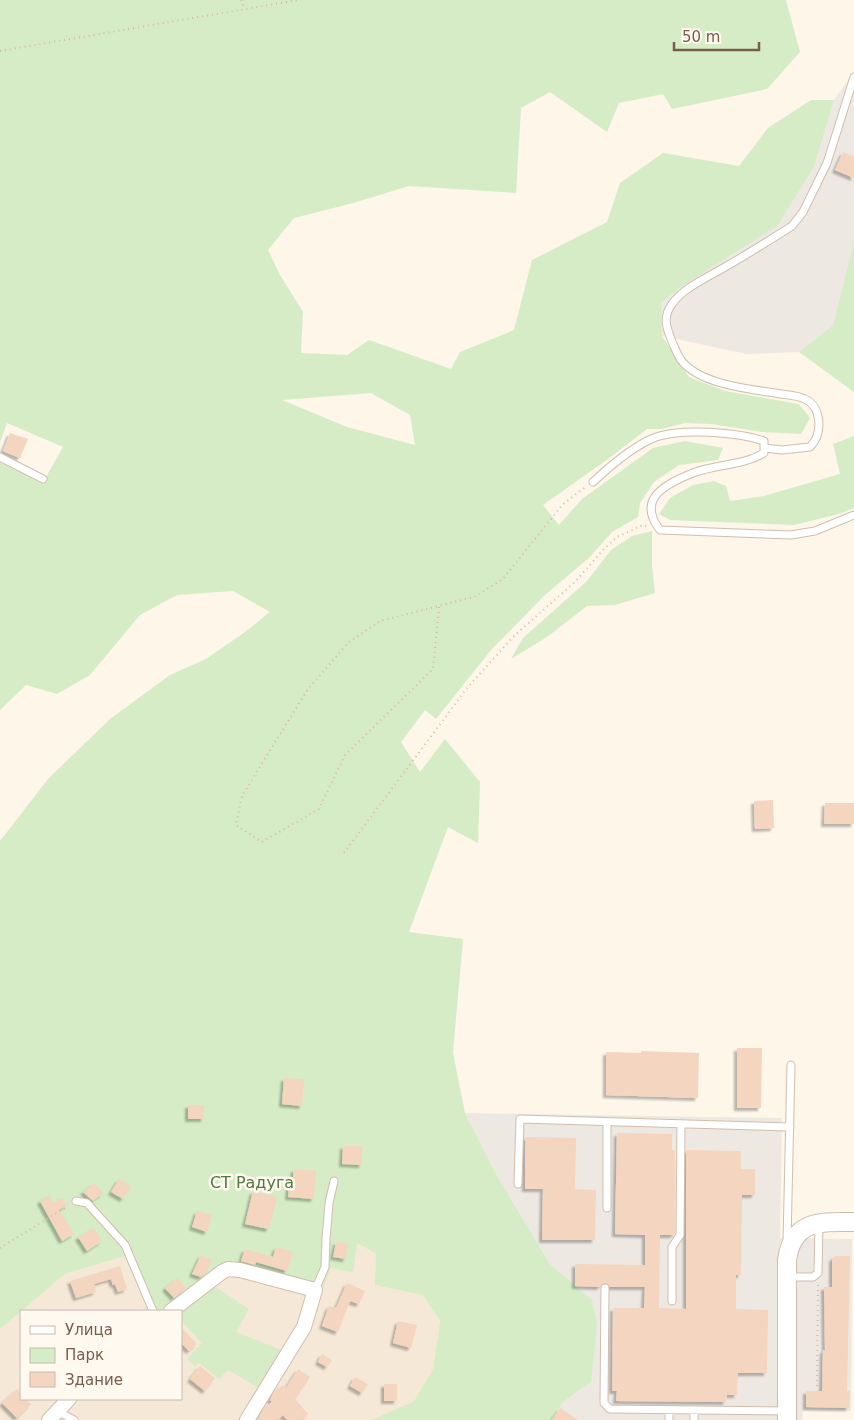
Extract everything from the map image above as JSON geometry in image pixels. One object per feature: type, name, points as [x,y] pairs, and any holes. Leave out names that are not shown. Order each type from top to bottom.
[{"type":"street","points":[[787,1416],[787,1268],[789,1246],[796,1234],[808,1226],[819,1223],[854,1222]]},
{"type":"street","points":[[172,1310],[228,1269],[240,1270],[314,1290],[304,1327],[247,1420]]},
{"type":"street","points":[[53,1416],[68,1400]]},
{"type":"lane","points":[[765,448],[782,450],[810,448],[816,442],[818,432],[818,415],[812,403],[803,397],[739,388],[712,380],[694,370],[682,361],[677,353],[666,328],[665,321],[672,304],[692,286],[792,226],[803,212],[827,163],[854,77]]},
{"type":"lane","points":[[592,482],[631,452],[655,437],[694,432],[720,433],[764,442],[764,454],[755,459],[694,472],[658,493],[650,505],[650,512],[660,530],[791,535],[815,531],[854,515]]},
{"type":"lane","points":[[0,457],[43,479]]},
{"type":"lane","points":[[791,1065],[787,1268],[812,1277],[818,1272],[819,1223]]},
{"type":"lane","points":[[518,1184],[520,1119],[790,1127]]},
{"type":"lane","points":[[607,1122],[607,1208]]},
{"type":"lane","points":[[672,1301],[672,1247],[680,1235],[681,1124]]},
{"type":"lane","points":[[314,1290],[325,1267],[328,1221],[334,1182]]},
{"type":"lane","points":[[76,1201],[87,1203],[124,1245],[153,1310]]},
{"type":"lane","points":[[605,1288],[604,1403],[610,1409],[694,1410],[787,1416]]},
{"type":"lane","points":[[669,1410],[669,1420]]},
{"type":"lane","points":[[694,1410],[694,1420]]},
{"type":"lane","points":[[53,1416],[74,1420]]},
{"type":"path","points":[[241,0],[245,9]]},
{"type":"path","points":[[0,52],[298,0]]},
{"type":"path","points":[[440,607],[433,669],[345,755],[319,809],[262,842],[236,825],[242,796],[247,787],[308,689],[349,642],[380,621],[474,597],[503,579],[563,504],[592,482]]},
{"type":"path","points":[[344,852],[467,688],[515,635],[575,582],[602,551],[617,538],[643,525],[660,530]]},
{"type":"path","points":[[0,1248],[76,1201]]},
{"type":"path","points":[[818,1284],[818,1386]]},
{"type":"shaded area","points":[[854,72],[854,241],[833,325],[799,352],[747,354],[662,336],[661,303],[685,284],[814,167],[834,100]]},
{"type":"shaded area","points":[[465,1113],[782,1118],[780,1238],[852,1239],[851,1411],[803,1411],[802,1420],[551,1420],[563,1402],[591,1382],[592,1300],[550,1264],[496,1174]]},
{"type":"shaded area","points":[[357,1243],[376,1254],[376,1285],[424,1295],[440,1321],[433,1369],[414,1401],[371,1420],[0,1420],[0,1329],[20,1312],[20,1400],[182,1400],[182,1310],[226,1277],[331,1268]]},
{"type":"shaded area","points":[[125,1256],[149,1310],[22,1310],[65,1274]]},
{"type":"green space","name":"СТ Радуга","points":[[0,0],[786,0],[800,52],[767,89],[672,109],[663,94],[619,103],[607,132],[550,92],[521,108],[516,193],[409,186],[294,218],[268,250],[280,275],[303,312],[301,353],[347,355],[369,340],[451,369],[460,352],[514,330],[532,260],[607,222],[620,183],[663,153],[739,166],[768,128],[811,100],[834,100],[814,167],[777,226],[685,284],[661,303],[662,336],[689,377],[725,391],[799,404],[810,418],[801,434],[762,432],[711,424],[685,423],[662,429],[647,429],[543,505],[559,525],[582,499],[653,448],[685,441],[723,448],[718,460],[679,465],[654,482],[640,503],[638,517],[612,532],[590,557],[545,595],[491,650],[436,719],[425,710],[401,742],[420,772],[445,739],[480,782],[478,843],[448,827],[409,932],[463,939],[453,1053],[465,1113],[496,1174],[550,1264],[592,1300],[597,1325],[591,1382],[563,1402],[551,1420],[371,1420],[414,1401],[433,1369],[440,1321],[423,1295],[375,1285],[376,1254],[357,1243],[353,1272],[331,1268],[320,1295],[239,1275],[226,1277],[214,1286],[249,1309],[236,1332],[286,1352],[262,1390],[228,1370],[219,1379],[199,1363],[195,1366],[187,1359],[202,1343],[182,1322],[182,1310],[149,1310],[125,1256],[65,1274],[22,1310],[20,1310],[20,1312],[0,1329],[0,841],[48,779],[110,719],[170,675],[206,659],[270,612],[233,591],[177,595],[140,615],[90,675],[57,694],[26,685],[0,710],[0,462],[42,484],[63,447],[7,423],[0,442]],"holes":[[[371,393],[410,415],[415,445],[347,427],[282,400]]]},
{"type":"green space","points":[[854,241],[854,392],[799,352],[833,325]]},
{"type":"green space","points":[[854,436],[854,508],[839,514],[794,525],[670,520],[659,514],[670,498],[693,485],[714,481],[726,486],[730,501],[764,496],[840,474],[833,444]]},
{"type":"green space","points":[[652,531],[652,566],[655,593],[615,605],[587,606],[547,637],[511,659],[523,638],[587,581],[611,550],[632,536]]},
{"type":"building","points":[[843,152],[854,157],[854,178],[835,170]]},
{"type":"building","points":[[10,433],[28,439],[20,458],[3,451]]},
{"type":"building","points":[[773,800],[774,828],[755,829],[754,801]]},
{"type":"building","points":[[825,803],[854,803],[854,824],[824,824]]},
{"type":"building","points":[[737,1048],[762,1048],[761,1108],[737,1108]]},
{"type":"building","points":[[641,1051],[699,1053],[698,1098],[606,1095],[606,1052],[641,1053]]},
{"type":"building","points":[[284,1078],[304,1079],[302,1106],[282,1104]]},
{"type":"building","points":[[188,1105],[204,1105],[204,1119],[188,1119]]},
{"type":"building","points":[[617,1133],[672,1134],[672,1150],[675,1150],[675,1233],[673,1235],[660,1235],[659,1308],[686,1309],[686,1150],[741,1151],[741,1169],[755,1169],[755,1195],[742,1195],[741,1275],[736,1275],[736,1309],[768,1310],[767,1373],[738,1373],[737,1395],[727,1395],[726,1402],[616,1401],[617,1391],[612,1391],[613,1308],[644,1308],[645,1287],[610,1287],[606,1283],[600,1287],[575,1286],[575,1264],[645,1265],[645,1235],[615,1234]]},
{"type":"building","points":[[525,1137],[576,1138],[575,1189],[596,1190],[595,1240],[542,1240],[543,1189],[525,1189]]},
{"type":"building","points":[[343,1146],[362,1146],[362,1165],[342,1164]]},
{"type":"building","points":[[294,1169],[316,1171],[314,1199],[288,1197],[290,1177],[293,1177]]},
{"type":"building","points":[[119,1179],[131,1186],[123,1199],[111,1192]]},
{"type":"building","points":[[94,1183],[103,1193],[93,1201],[83,1192]]},
{"type":"building","points":[[253,1191],[277,1197],[269,1229],[245,1224]]},
{"type":"building","points":[[49,1195],[53,1203],[62,1198],[67,1205],[59,1210],[74,1234],[62,1241],[40,1201]]},
{"type":"building","points":[[197,1211],[212,1215],[207,1232],[192,1227]]},
{"type":"building","points":[[94,1228],[102,1241],[87,1251],[78,1237]]},
{"type":"building","points":[[336,1242],[348,1244],[346,1259],[333,1257]]},
{"type":"building","points":[[276,1247],[293,1252],[287,1271],[256,1262],[255,1265],[241,1261],[245,1249],[273,1257]]},
{"type":"building","points":[[201,1255],[212,1260],[206,1273],[201,1277],[192,1274]]},
{"type":"building","points":[[835,1256],[850,1256],[847,1391],[850,1391],[849,1408],[806,1407],[806,1391],[822,1391],[823,1350],[825,1350],[824,1287],[832,1287],[832,1259]]},
{"type":"building","points":[[120,1266],[127,1289],[118,1292],[111,1279],[94,1284],[96,1292],[76,1298],[70,1281]]},
{"type":"building","points":[[177,1278],[186,1288],[174,1298],[165,1288]]},
{"type":"building","points":[[347,1283],[365,1291],[359,1304],[350,1301],[338,1332],[322,1326],[329,1306],[336,1308]]},
{"type":"building","points":[[398,1321],[417,1325],[411,1348],[393,1343]]},
{"type":"building","points":[[182,1328],[197,1344],[189,1351],[182,1344]]},
{"type":"building","points":[[322,1354],[332,1360],[327,1367],[318,1362]]},
{"type":"building","points":[[200,1366],[215,1378],[205,1391],[190,1379]]},
{"type":"building","points":[[298,1369],[310,1377],[295,1399],[308,1414],[301,1420],[287,1420],[283,1415],[277,1420],[257,1420],[264,1408],[272,1402],[270,1400],[273,1394],[283,1385],[286,1388]]},
{"type":"building","points":[[355,1377],[368,1384],[362,1393],[350,1386]]},
{"type":"building","points":[[384,1384],[397,1384],[397,1401],[384,1401]]},
{"type":"building","points":[[17,1389],[20,1393],[20,1400],[27,1400],[31,1404],[17,1418],[2,1403]]},
{"type":"building","points":[[560,1408],[578,1420],[552,1420]]}]
